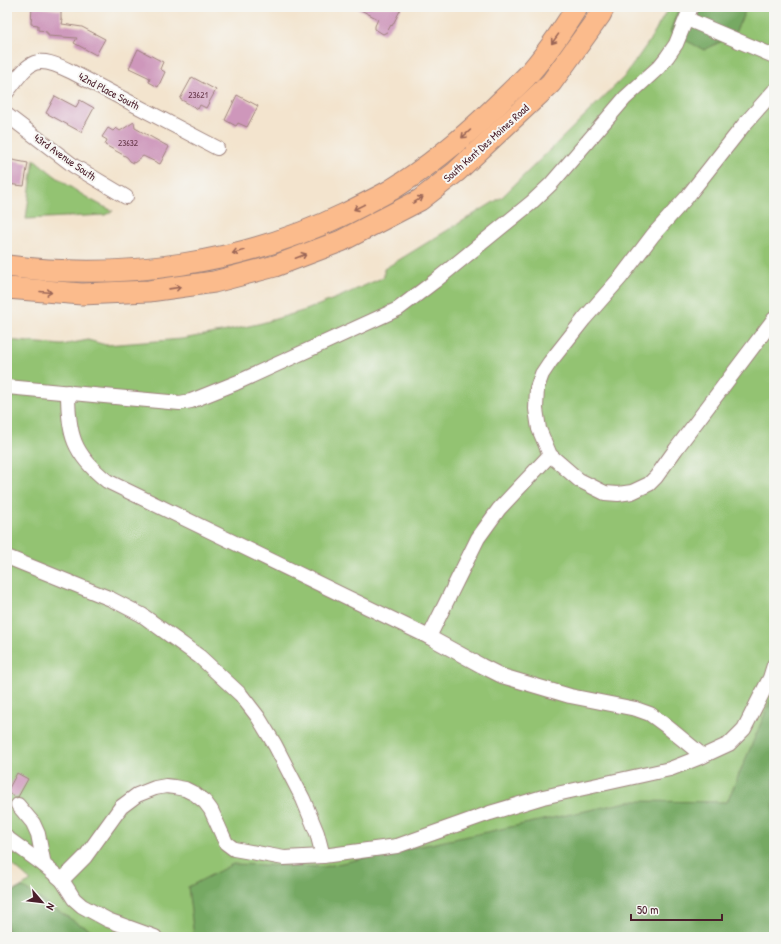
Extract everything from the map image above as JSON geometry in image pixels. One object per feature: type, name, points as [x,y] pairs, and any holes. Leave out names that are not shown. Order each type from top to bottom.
[{"type":"highway","name":"South Kent Des Moines Road","points":[[7,266],[95,272],[169,267],[199,262],[264,246],[335,219],[392,189],[430,163],[464,136],[527,76],[544,55],[577,7]]},
{"type":"highway","name":"South Kent Des Moines Road","points":[[7,288],[82,294],[149,292],[207,283],[275,266],[347,238],[420,200],[456,172],[551,83],[596,21],[604,7]]},
{"type":"street","points":[[7,386],[180,403],[191,401],[236,383],[398,310],[531,203],[551,184],[613,112],[667,57],[676,44],[689,13],[774,56]]},
{"type":"street","name":"42nd Place South","points":[[7,92],[28,67],[40,61],[48,62],[72,72],[217,148]]},
{"type":"street","points":[[774,91],[743,126],[688,197],[653,235],[620,278],[584,319],[542,374],[537,388],[536,409],[539,429],[550,455],[579,480],[605,493],[618,494],[632,492],[649,484],[656,477],[774,319]]},
{"type":"street","name":"43rd Avenue South","points":[[7,115],[74,166],[126,197]]},
{"type":"street","points":[[68,392],[68,417],[71,432],[80,454],[95,471],[107,480],[429,637],[502,676],[570,696],[636,709],[650,714],[703,756]]},
{"type":"street","points":[[429,637],[478,538],[499,510],[550,455]]},
{"type":"street","points":[[7,557],[111,599],[142,616],[200,657],[241,695],[276,745],[303,799],[317,833],[322,856]]},
{"type":"street","points":[[62,880],[85,857],[115,815],[126,803],[146,791],[166,786],[185,789],[196,794],[205,802],[211,810],[226,843],[234,849],[284,858],[322,856],[397,846],[490,813],[543,797],[670,769],[729,744],[744,729],[770,678],[774,665]]},
{"type":"street","points":[[18,806],[33,823],[38,834],[44,865]]},
{"type":"street","points":[[7,838],[62,880],[74,899],[82,906],[108,920],[155,937]]},
{"type":"green space","points":[[669,7],[774,7],[774,937],[7,937],[7,895],[31,881],[7,860],[7,340],[62,345],[88,340],[106,345],[182,339],[262,323],[306,310],[384,277],[384,269],[502,197],[624,77],[648,43]]},
{"type":"green space","points":[[679,7],[747,7],[734,35],[704,50],[670,32]]},
{"type":"green space","points":[[34,159],[72,188],[113,211],[105,215],[26,219]]},
{"type":"green space","points":[[774,693],[774,937],[194,937],[188,887],[233,864],[323,867],[632,801],[727,802]]},
{"type":"green space","points":[[22,887],[77,923],[106,937],[7,937],[7,895]]},
{"type":"building","points":[[32,7],[61,10],[61,19],[63,20],[62,24],[82,27],[105,39],[96,55],[74,43],[77,38],[48,36],[46,31],[38,30],[38,25],[31,24]]},
{"type":"building","points":[[355,7],[402,7],[392,26],[391,25],[387,32],[383,34],[375,29],[378,19]]},
{"type":"building","points":[[138,49],[163,62],[160,69],[165,72],[158,87],[149,82],[150,78],[129,68]]},
{"type":"building","points":[[192,77],[216,90],[206,108],[200,105],[198,109],[180,99]]},
{"type":"building","points":[[237,95],[258,106],[247,127],[238,123],[236,126],[225,120]]},
{"type":"building","points":[[55,96],[76,107],[80,100],[94,108],[81,132],[46,113]]},
{"type":"building","points":[[134,122],[135,128],[169,147],[160,164],[143,156],[134,163],[127,157],[105,145],[107,140],[102,137],[108,128],[113,131],[116,128],[120,131]]},
{"type":"building","points":[[7,159],[28,163],[24,186],[7,184]]},
{"type":"building","points":[[17,773],[28,779],[18,797],[15,797],[7,792]]}]
